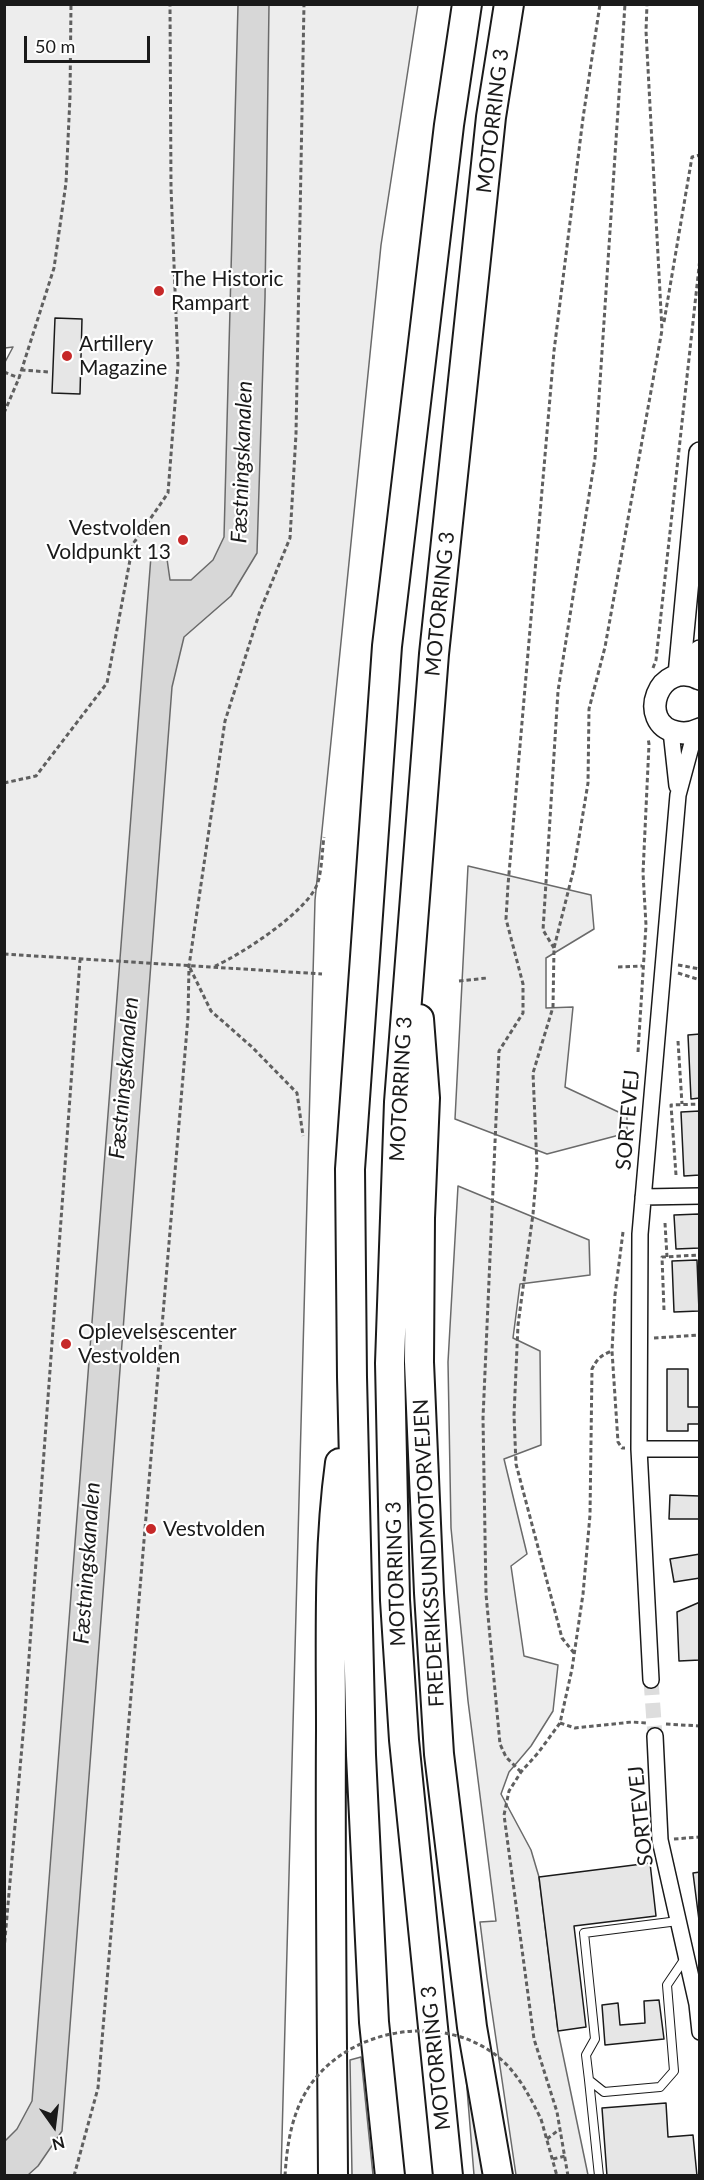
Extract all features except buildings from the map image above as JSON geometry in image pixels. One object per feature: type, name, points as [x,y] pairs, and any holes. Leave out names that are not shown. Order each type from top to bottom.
[{"type":"highway","name":"MOTORRING 3","points":[[352,1377],[350,1169],[387,646],[447,136],[467,4]]},
{"type":"highway","name":"MOTORRING 3","points":[[448,2175],[404,1740],[395,1600],[390,1363],[399,1102],[435,642],[491,117],[509,4]]},
{"type":"highway","name":"FREDERIKSSUNDMOTORVEJEN","points":[[412,927],[425,1098],[420,1218],[419,1362],[439,1754],[472,2027],[498,2175]]},
{"type":"highway","points":[[333,2175],[331,1597],[335,1505],[352,1377]]},
{"type":"highway","points":[[352,1377],[362,1767],[374,2022],[390,2175]]},
{"type":"street","points":[[692,677],[699,453]]},
{"type":"street","points":[[692,677],[699,651]]},
{"type":"street","points":[[692,677],[663,684],[655,700],[658,718],[671,731],[679,733],[697,730]]},
{"type":"street","name":"SORTEVEJ","points":[[678,795],[697,730]]},
{"type":"street","name":"SORTEVEJ","points":[[651,1680],[639,1449],[640,1234],[678,795],[671,731]]},
{"type":"street","points":[[643,1197],[699,1196]]},
{"type":"street","points":[[639,1449],[699,1449]]},
{"type":"street","name":"SORTEVEJ","points":[[655,1736],[660,1840],[697,2004],[699,2032]]},
{"type":"lane","points":[[599,2175],[586,2055],[595,2039],[584,1933],[678,1921]]},
{"type":"lane","points":[[589,2079],[604,2092],[660,2087],[674,2072],[667,1985],[686,1956]]},
{"type":"path","points":[[4,413],[19,378],[54,268],[66,183],[71,4]]},
{"type":"path","points":[[4,783],[36,776],[107,683],[133,544],[168,493],[178,365],[171,188],[170,4]]},
{"type":"path","points":[[74,2175],[98,2088],[187,1029],[189,966],[225,721],[260,611],[290,538],[296,435],[304,4]]},
{"type":"path","points":[[520,1772],[506,1757],[500,1744],[486,1594],[483,1418],[498,1063],[499,1051],[523,1013],[523,984],[506,919],[509,873],[554,351],[583,118],[600,4]]},
{"type":"path","points":[[554,948],[543,930],[558,691],[595,458],[625,4]]},
{"type":"path","points":[[647,4],[646,31],[662,330]]},
{"type":"path","points":[[574,1653],[562,1638],[516,1464],[514,1415],[518,1325],[537,1167],[533,1073],[553,1007],[554,948],[574,868],[588,783],[589,709],[605,647],[692,157],[699,155]]},
{"type":"path","points":[[653,670],[699,258]]},
{"type":"path","points":[[21,370],[49,372]]},
{"type":"path","points":[[4,372],[19,378]]},
{"type":"path","points":[[638,1058],[646,925],[643,873],[649,744],[647,736]]},
{"type":"path","points":[[213,968],[241,953],[304,905],[317,885],[324,837]]},
{"type":"path","points":[[4,954],[322,974]]},
{"type":"path","points":[[4,1950],[25,1713],[80,960]]},
{"type":"path","points":[[189,966],[211,1011],[252,1047],[297,1093],[303,1136]]},
{"type":"path","points":[[618,967],[643,966]]},
{"type":"path","points":[[459,981],[487,978]]},
{"type":"path","points":[[678,1041],[682,1104]]},
{"type":"path","points":[[676,1175],[671,1105],[699,1104]]},
{"type":"path","points":[[665,1223],[667,1257]]},
{"type":"path","points":[[623,1228],[615,1295],[612,1351],[618,1442],[622,1448],[639,1449]]},
{"type":"path","points":[[664,1310],[662,1257],[699,1255]]},
{"type":"path","points":[[641,1339],[699,1335]]},
{"type":"path","points":[[568,2175],[557,2112],[534,2039],[504,1815],[509,1791],[520,1772],[538,1753],[560,1723],[583,1594],[590,1515],[592,1370],[596,1361],[612,1351]]},
{"type":"path","points":[[560,1723],[575,1728],[632,1722],[699,1726]]},
{"type":"path","points":[[660,1840],[699,1837]]},
{"type":"path","points":[[285,2175],[290,2129],[302,2098],[324,2070],[350,2049],[382,2036],[398,2032],[435,2031],[452,2034],[485,2049],[505,2063],[515,2074],[541,2119],[557,2175]]},
{"type":"path","points":[[547,2139],[560,2129]]},
{"type":"path","points":[[553,2159],[565,2156]]},
{"type":"shaded area","name":"Vestvolden","points":[[4,5],[418,5],[381,245],[315,900],[281,2175],[5,2175],[4,364],[13,347],[5,348]]},
{"type":"shaded area","points":[[468,866],[591,895],[594,929],[546,958],[546,1008],[573,1007],[565,1087],[627,1116],[627,1133],[547,1154],[455,1119]]},
{"type":"shaded area","points":[[458,1186],[589,1240],[590,1275],[520,1284],[513,1338],[540,1351],[541,1445],[504,1459],[527,1554],[511,1566],[524,1656],[558,1665],[553,1711],[531,1746],[509,1772],[501,1794],[531,1850],[539,1877],[558,2031],[588,2175],[516,2175],[487,1978],[480,1922],[496,1921],[468,1701],[451,1528],[448,1362]]},
{"type":"shaded area","points":[[361,2057],[373,2175],[352,2175],[350,2060]]},
{"type":"shaded area","points":[[465,2064],[485,2175],[474,2175]]},
{"type":"water","name":"Fæstningskanalen","points":[[238,5],[269,5],[265,298],[257,553],[231,596],[184,637],[172,687],[62,2131],[38,2166],[28,2175],[5,2175],[5,2141],[17,2129],[32,2101],[151,556],[167,559],[170,580],[191,580],[213,560],[224,537]]},
{"type":"tunnel","points":[[651,1680],[655,1736]]},
{"type":"place","name":"The Historic Rampart","points":[[159,291]]},
{"type":"place","name":"Artillery Magazine","points":[[67,356]]},
{"type":"place","name":"Vestvolden Voldpunkt 13","points":[[183,540]]},
{"type":"place","name":"Oplevelsescenter Vestvolden","points":[[66,1344]]},
{"type":"place","name":"Vestvolden","points":[[151,1529]]}]
